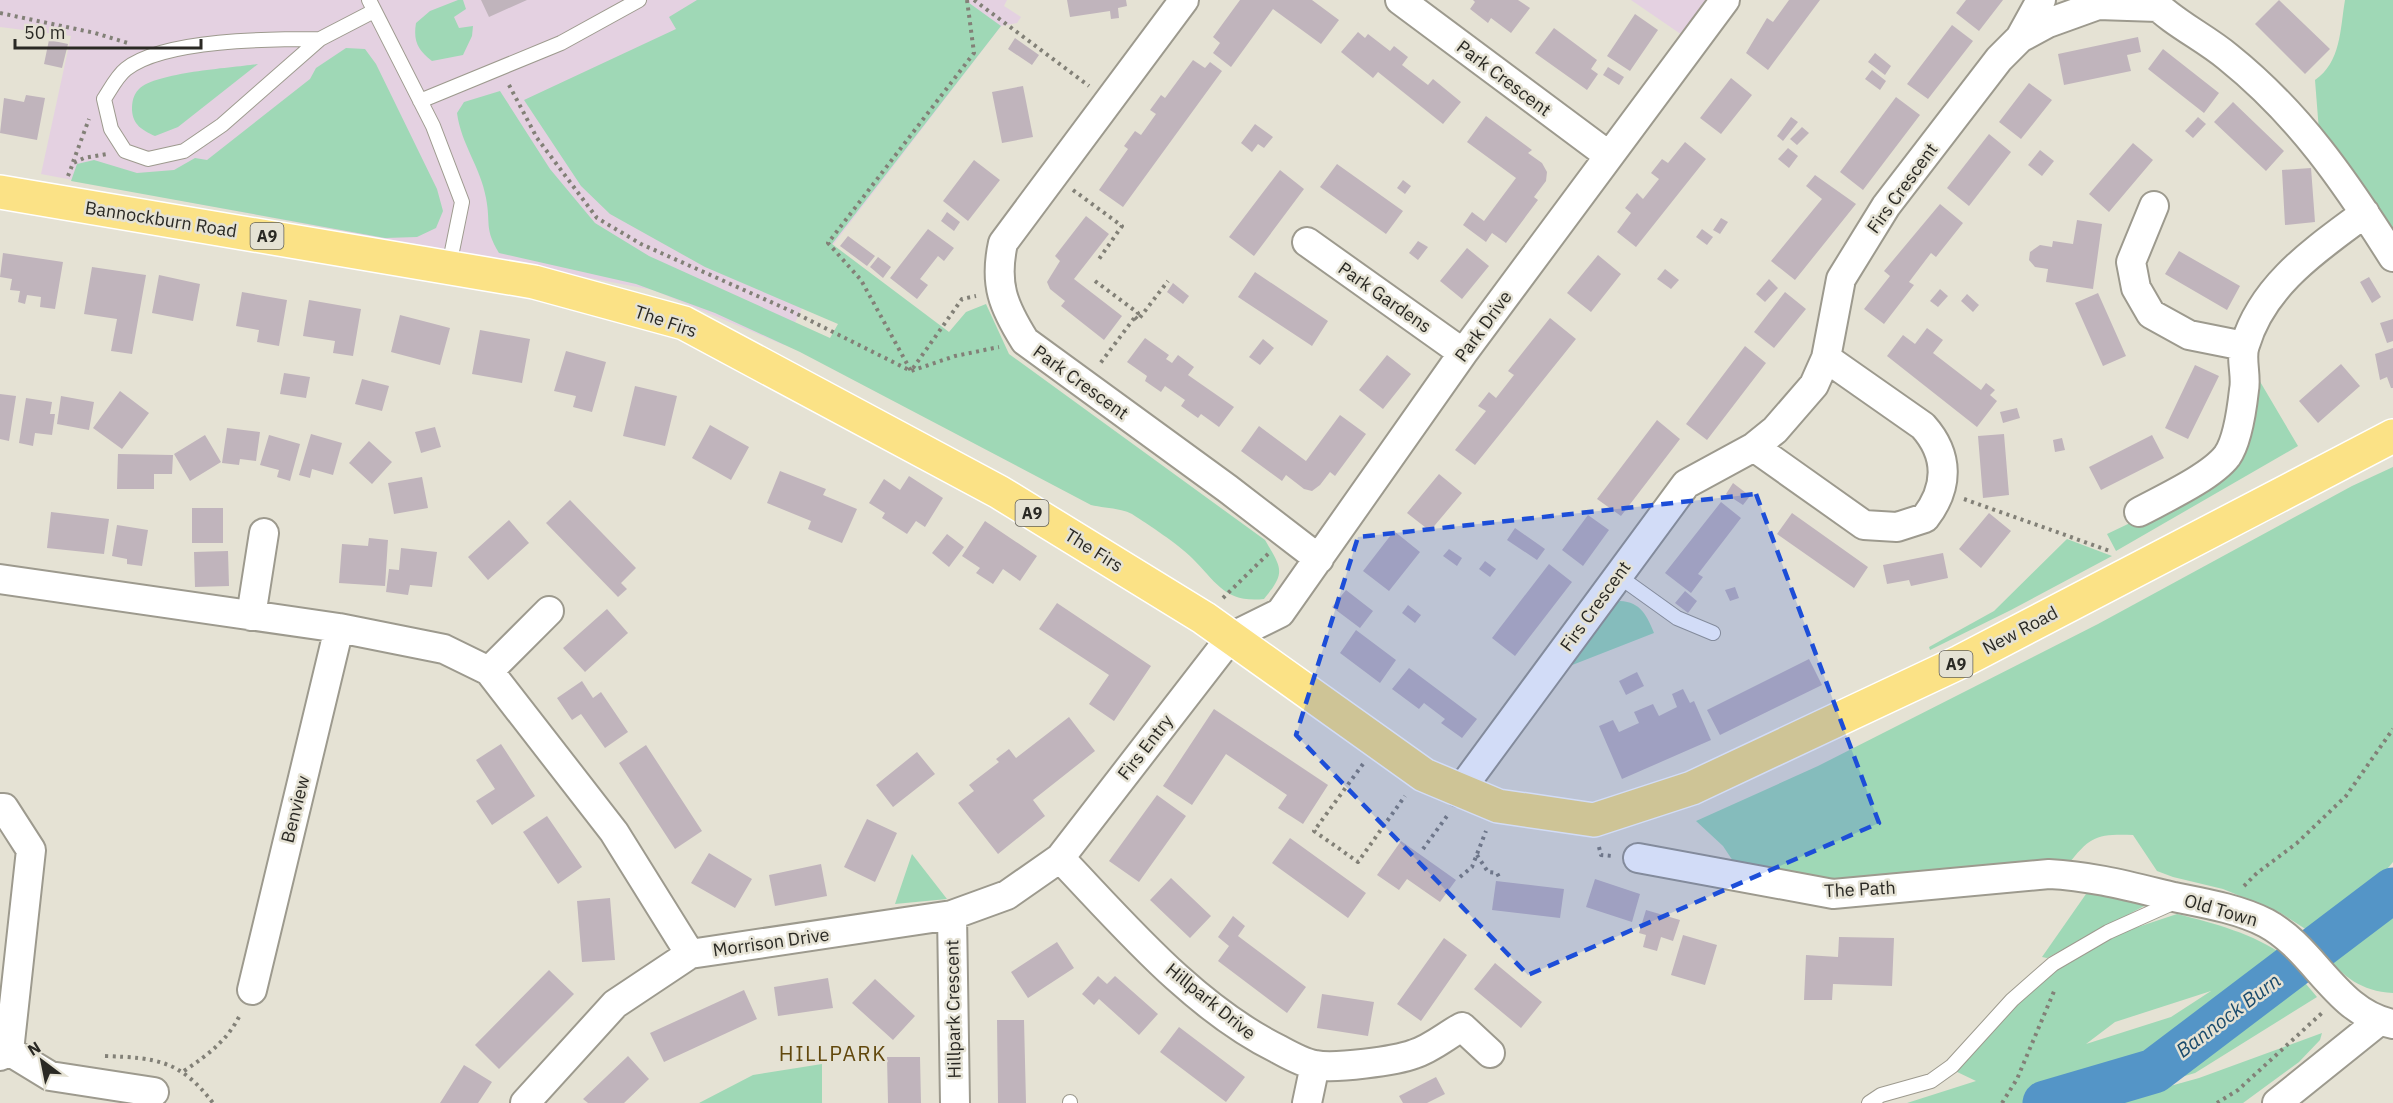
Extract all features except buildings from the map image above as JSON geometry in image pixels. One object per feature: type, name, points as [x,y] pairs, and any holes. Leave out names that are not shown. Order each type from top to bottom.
[{"type":"main road","name":"Bannockburn Road","points":[[0,192],[534,282]]},
{"type":"main road","name":"The Firs","points":[[534,282],[684,323],[999,492],[1204,618],[1422,773],[1478,799]]},
{"type":"main road","name":"New Road","points":[[1478,799],[1594,820],[1692,788],[1960,662],[2393,436]]},
{"type":"street","name":"Park Crescent","points":[[1184,0],[1003,243],[997,269],[1000,290],[1014,324],[1025,341],[1318,559]]},
{"type":"street","name":"Park Crescent","points":[[1400,0],[1608,155]]},
{"type":"street","name":"Park Drive","points":[[1232,637],[1280,613],[1463,353],[1725,0]]},
{"type":"street","name":"Firs Crescent","points":[[1478,799],[1617,575],[1686,484],[1754,447],[1792,413],[1814,386],[1826,358],[1841,279],[1846,270],[1886,206],[1999,59],[2020,38],[2041,0]]},
{"type":"street","name":"Firs Crescent","points":[[2020,38],[2048,23],[2098,5],[2154,4],[2228,56],[2289,111],[2365,213],[2393,257]]},
{"type":"street","points":[[2154,206],[2131,262],[2136,288],[2151,314],[2189,335],[2244,346]]},
{"type":"street","points":[[2139,512],[2200,478],[2227,456],[2240,417],[2244,394],[2244,346],[2266,299],[2299,262],[2365,213]]},
{"type":"street","name":"Park Gardens","points":[[1307,242],[1463,353]]},
{"type":"street","points":[[1754,447],[1864,525],[1872,528],[1897,527],[1925,518],[1941,491],[1942,455],[1934,438],[1923,426],[1826,358]]},
{"type":"street","points":[[251,616],[264,533]]},
{"type":"street","points":[[0,579],[339,628],[444,649],[489,671],[614,832],[690,954]]},
{"type":"street","points":[[489,671],[549,610]]},
{"type":"street","name":"Benview","points":[[252,990],[339,628]]},
{"type":"street","name":"Firs Entry","points":[[1059,858],[1232,637]]},
{"type":"street","points":[[0,808],[4,808],[31,850],[4,1053],[50,1076],[154,1092]]},
{"type":"street","name":"Morrison Drive","points":[[525,1103],[615,1004],[690,954],[952,915],[1007,896],[1059,858]]},
{"type":"street","name":"Hillpark Drive","points":[[1059,858],[1139,941],[1217,1010],[1253,1037],[1315,1065],[1349,1066],[1415,1054],[1462,1027],[1490,1053]]},
{"type":"street","name":"The Path","points":[[1638,858],[1833,894],[2049,874]]},
{"type":"street","name":"Old Town","points":[[2049,874],[2084,876],[2224,908],[2266,924],[2295,944],[2334,988],[2386,1023]]},
{"type":"street","name":"Hillpark Crescent","points":[[952,915],[955,1103]]},
{"type":"street","points":[[2277,1103],[2386,1023]]},
{"type":"street","points":[[1307,1103],[1315,1065]]},
{"type":"lane","points":[[420,101],[561,43],[639,0]]},
{"type":"lane","points":[[320,39],[239,40],[161,53],[125,69],[104,99],[111,129],[125,151],[148,159],[184,151],[222,125],[320,39],[371,6],[433,126],[462,202],[449,266]]},
{"type":"lane","points":[[1617,575],[1677,618],[1713,633]]},
{"type":"lane","points":[[1869,1103],[1881,1095],[1931,1081],[1952,1066],[2012,1000],[2053,964],[2109,932],[2183,899]]},
{"type":"path","points":[[910,371],[861,280],[828,243],[974,53],[967,0]]},
{"type":"path","points":[[974,0],[1108,100]]},
{"type":"path","points":[[0,13],[95,33],[161,53]]},
{"type":"path","points":[[500,68],[537,138],[597,218],[641,244],[791,311],[910,371],[955,356],[1025,341]]},
{"type":"path","points":[[59,202],[92,114],[104,99]]},
{"type":"path","points":[[73,163],[84,158],[125,151]]},
{"type":"path","points":[[1053,176],[1122,226],[1099,259]]},
{"type":"path","points":[[1085,385],[1138,313],[1095,281]]},
{"type":"path","points":[[1135,317],[1138,320],[1168,281]]},
{"type":"path","points":[[910,371],[962,299],[1000,290]]},
{"type":"path","points":[[1941,491],[2147,564]]},
{"type":"path","points":[[1204,618],[1246,573],[1288,536]]},
{"type":"path","points":[[2224,908],[2257,873],[2297,843],[2346,796],[2393,729]]},
{"type":"path","points":[[1378,742],[1314,831],[1358,862],[1422,773]]},
{"type":"path","points":[[1423,849],[1478,799]]},
{"type":"path","points":[[1460,877],[1472,867],[1476,854],[1478,799]]},
{"type":"path","points":[[1476,854],[1488,872],[1497,873],[1500,879]]},
{"type":"path","points":[[2002,1103],[2017,1079],[2062,971],[2074,951]]},
{"type":"path","points":[[2217,1103],[2238,1090],[2334,988]]},
{"type":"path","points":[[184,1071],[218,1048],[234,1028],[252,990]]},
{"type":"highlighted area","points":[[1756,494],[1879,823],[1528,975],[1296,735],[1358,537]]},
{"type":"shaded area","points":[[0,0],[1007,0],[1004,6],[1021,17],[1017,23],[1001,26],[833,245],[784,345],[653,290],[41,174],[71,36],[0,27]]},
{"type":"shaded area","points":[[1631,0],[1712,0],[1685,37]]},
{"type":"green space","points":[[463,0],[466,9],[454,17],[459,28],[473,26],[472,36],[463,55],[432,61],[418,45],[415,35],[416,23],[430,11]]},
{"type":"green space","points":[[697,0],[965,0],[1001,26],[832,244],[949,332],[966,312],[986,304],[1009,354],[1265,540],[1279,570],[1276,582],[1264,599],[1240,598],[1223,589],[1186,553],[1132,514],[1091,505],[800,352],[715,313],[636,284],[499,253],[490,231],[480,176],[463,135],[457,113],[464,102],[500,91],[550,169],[595,223],[649,256],[830,338],[838,324],[705,267],[610,214],[581,186],[524,100],[676,29],[669,17]]},
{"type":"green space","points":[[2345,0],[2393,0],[2393,235],[2319,131],[2315,80],[2324,73],[2335,55]]},
{"type":"green space","points":[[346,48],[365,49],[376,64],[437,189],[443,211],[436,228],[417,237],[385,238],[71,181],[77,164],[94,160],[137,173],[174,170],[195,158],[207,160],[310,79],[316,68]]},
{"type":"green space","points":[[258,64],[178,127],[155,136],[142,129],[134,120],[132,110],[134,96],[148,83],[178,75]]},
{"type":"green space","points":[[2252,368],[2298,446],[2116,551],[2107,534],[2170,504],[2218,474]]},
{"type":"green space","points":[[2393,467],[2393,862],[2373,886],[2307,930],[2279,912],[2223,889],[2157,871],[2133,835],[2111,835],[2095,839],[2082,848],[2068,865],[2011,862],[1824,887],[1733,861],[1723,846],[1696,821],[1818,766],[2098,624],[2352,486]]},
{"type":"green space","points":[[2067,539],[2112,556],[1930,650],[1929,647],[1994,611]]},
{"type":"green space","points":[[1620,601],[1638,607],[1646,616],[1654,633],[1562,669],[1610,606]]},
{"type":"green space","points":[[912,854],[947,899],[895,904]]},
{"type":"green space","points":[[2099,892],[2146,905],[2047,958],[2042,957],[2086,894]]},
{"type":"green space","points":[[2393,903],[2393,993],[2362,986],[2339,970],[2323,954],[2349,932]]},
{"type":"green space","points":[[2177,914],[2220,926],[2260,941],[2285,956],[2284,958],[2317,997],[2195,1073],[2093,1103],[1907,1103],[1976,1081],[1953,1070],[2046,974],[2120,933]],"holes":[[[2211,991],[2171,1017],[2086,1044],[2115,1022]]]},
{"type":"green space","points":[[2322,1033],[2320,1040],[2299,1062],[2243,1103],[2109,1103],[2199,1078]]},
{"type":"green space","points":[[822,1064],[822,1103],[699,1103],[753,1075]]},
{"type":"waterway","name":"Bannock Burn","points":[[2045,1103],[2154,1071],[2393,890]]},
{"type":"district","name":"HILLPARK","points":[[833,1053]]}]
